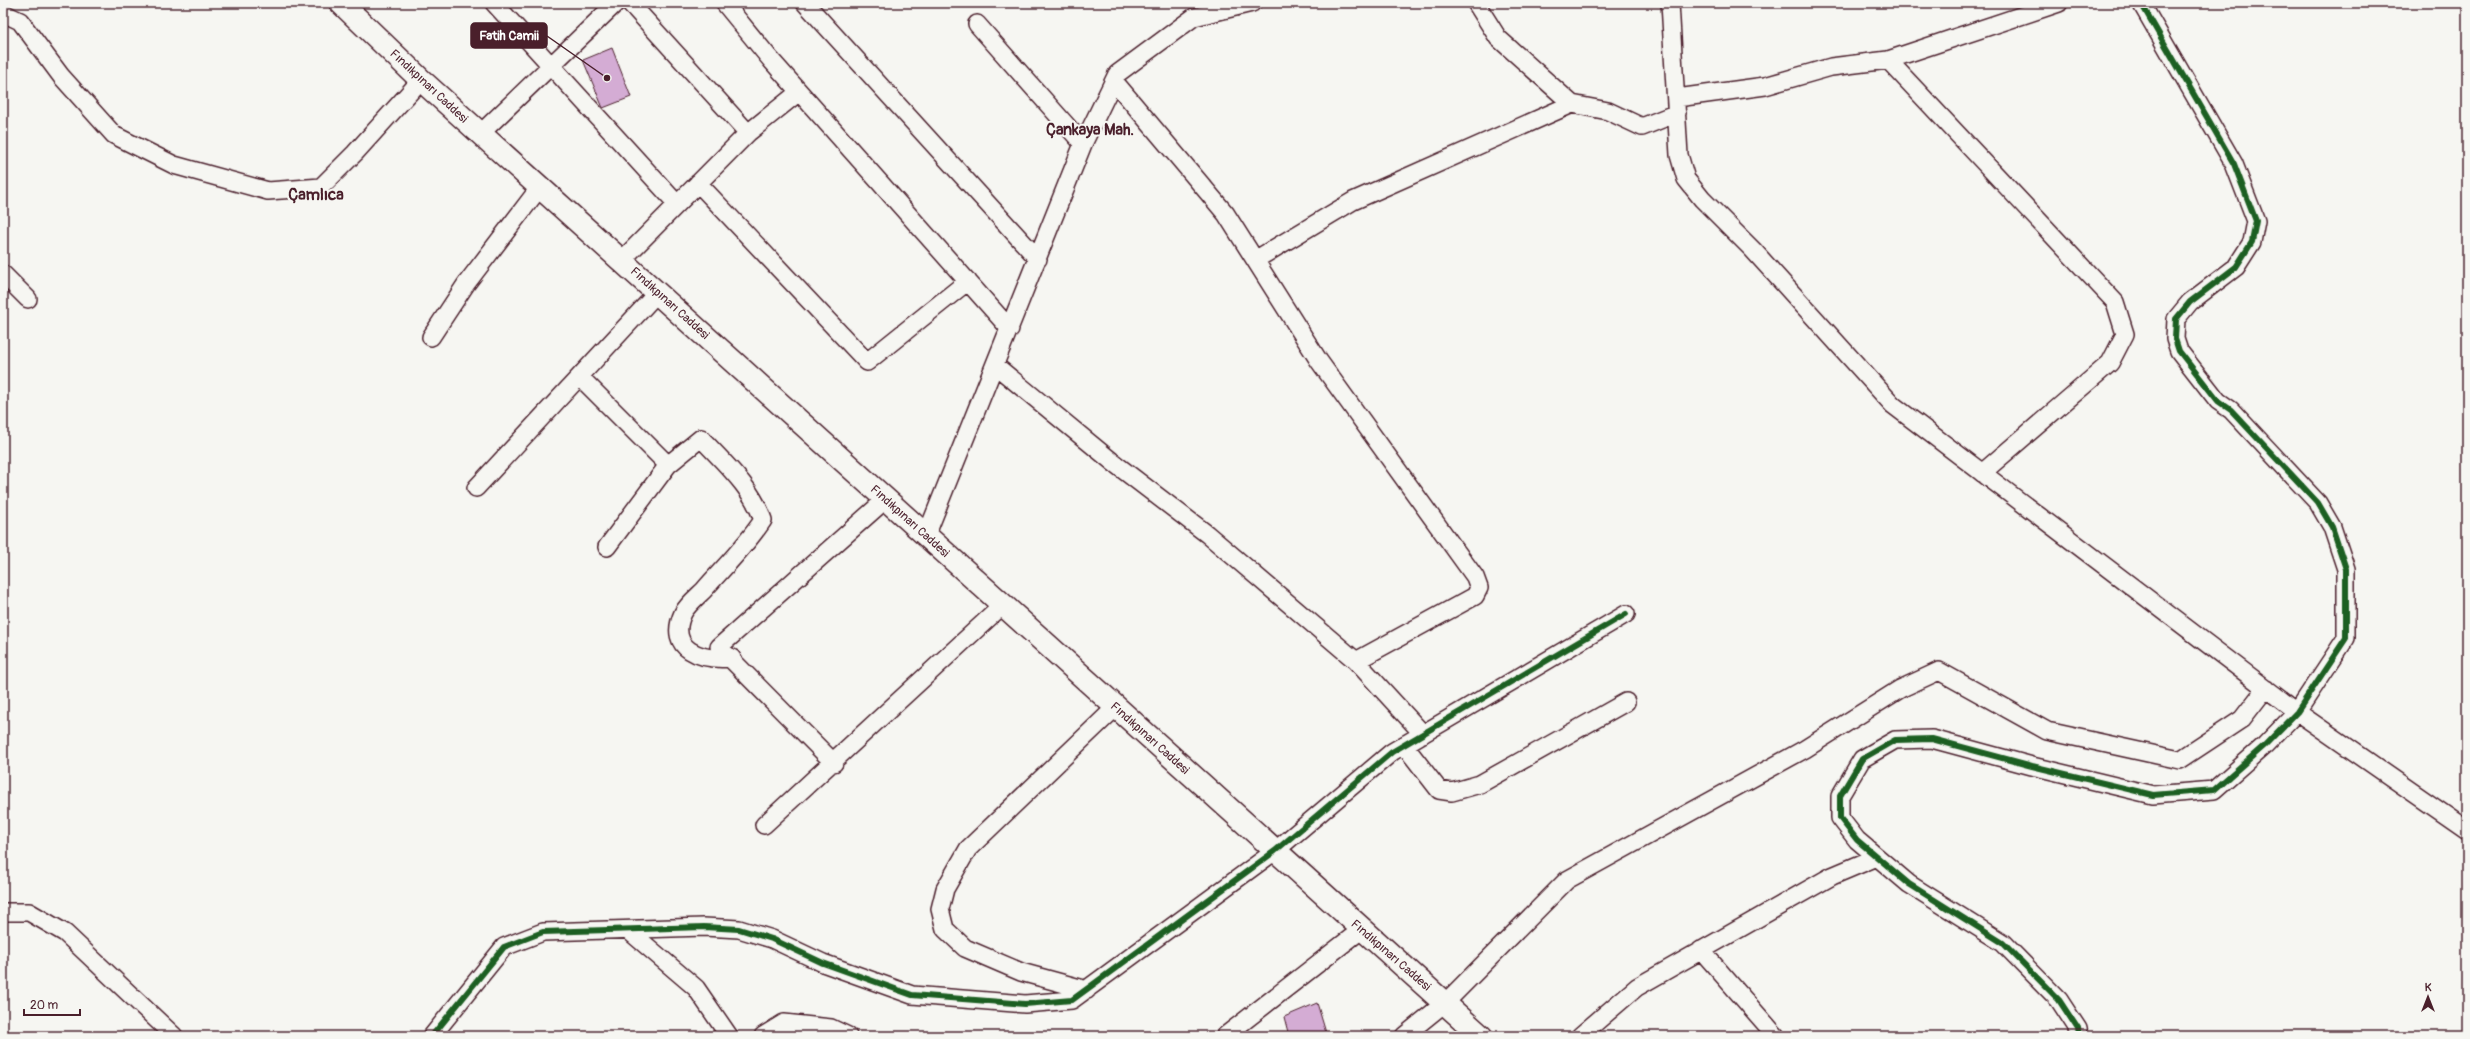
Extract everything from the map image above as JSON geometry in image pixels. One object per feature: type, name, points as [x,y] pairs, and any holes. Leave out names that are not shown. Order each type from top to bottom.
[{"type":"main road","name":"Fındıkpınarı Caddesi","points":[[341,3],[421,80],[658,292],[885,500],[1004,604],[1116,708],[1361,930],[1446,1002],[1481,1036]]},
{"type":"street","points":[[494,3],[678,204]]},
{"type":"street","points":[[481,133],[616,3]]},
{"type":"street","points":[[630,3],[748,133]]},
{"type":"street","points":[[729,3],[726,5],[799,92],[1010,328]]},
{"type":"street","points":[[806,3],[1038,259]]},
{"type":"street","points":[[926,536],[996,366],[1083,144],[1117,74],[1194,17],[1252,3]]},
{"type":"street","points":[[1476,3],[1498,38],[1572,104],[1608,111],[1642,127],[1677,106],[1765,86],[1831,67],[1888,60],[2059,3]]},
{"type":"street","points":[[1670,3],[1679,155],[1686,179],[1702,199],[1753,250],[1893,405],[2297,712],[2467,830]]},
{"type":"street","points":[[2079,1036],[2078,1029],[2059,1000],[2003,943],[1908,884],[1857,840],[1840,818],[1840,796],[1862,759],[1895,740],[1932,739],[2032,766],[2153,795],[2214,790],[2265,745],[2297,712],[2346,638],[2346,569],[2332,527],[2318,503],[2231,410],[2218,401],[2179,351],[2175,339],[2176,319],[2190,302],[2236,267],[2252,242],[2256,221],[2234,164],[2141,3]]},
{"type":"street","points":[[3,13],[20,21],[61,76],[114,135],[174,165],[268,191],[321,187],[355,153],[421,80]]},
{"type":"street","points":[[977,24],[1083,144]]},
{"type":"street","points":[[1888,60],[2115,302],[2125,334],[2110,363],[1982,473]]},
{"type":"street","points":[[1114,81],[1226,214],[1319,362],[1475,577],[1479,588],[1475,596],[1356,661]]},
{"type":"street","points":[[622,260],[748,133],[799,92]]},
{"type":"street","points":[[1255,260],[1354,201],[1572,104]]},
{"type":"street","points":[[698,183],[867,362],[968,281]]},
{"type":"street","points":[[431,337],[466,284],[540,187]]},
{"type":"street","points":[[3,274],[28,299]]},
{"type":"street","points":[[476,488],[580,378],[658,292]]},
{"type":"street","points":[[996,366],[1114,463],[1207,534],[1356,661],[1423,734]]},
{"type":"street","points":[[580,378],[668,465]]},
{"type":"street","points":[[607,547],[668,465],[701,438],[740,480],[758,506],[763,520],[751,538],[683,612],[680,635],[683,644],[690,652],[714,660],[732,658]]},
{"type":"street","points":[[834,763],[732,658],[719,647],[885,500]]},
{"type":"street","points":[[764,824],[834,763],[1004,604]]},
{"type":"street","points":[[432,1036],[504,948],[543,932],[704,927],[739,929],[772,939],[824,963],[912,995],[1024,1004],[1072,1000],[1088,990],[1275,851],[1392,752],[1626,614]]},
{"type":"street","points":[[1404,1036],[1446,1002],[1567,880],[1805,749],[1900,689],[1939,671],[2047,731],[2180,760],[2242,719],[2266,688]]},
{"type":"street","points":[[1404,745],[1439,790],[1452,792],[1480,784],[1626,702]]},
{"type":"street","points":[[1088,990],[1021,972],[965,948],[945,929],[940,909],[945,889],[968,849],[1116,708]]},
{"type":"street","points":[[1580,1036],[1637,987],[1832,876],[1877,857]]},
{"type":"street","points":[[3,912],[29,912],[65,933],[174,1036]]},
{"type":"street","points":[[628,930],[696,988],[728,1036]]},
{"type":"street","points":[[1225,1036],[1361,930]]},
{"type":"street","points":[[1700,950],[1776,1036]]},
{"type":"street","points":[[763,1036],[784,1023],[831,1028],[848,1036]]},
{"type":"building","points":[[612,48],[631,97],[603,108],[583,60]]},
{"type":"building","points":[[1317,1003],[1327,1036],[1289,1036],[1284,1017]]},
{"type":"cycle path","points":[[2079,1036],[2078,1029],[2059,1000],[2003,943],[1909,884],[1857,840],[1840,818],[1840,796],[1862,759],[1895,740],[1932,739],[2032,766],[2153,795],[2214,790],[2265,745],[2297,712],[2346,638],[2346,569],[2332,527],[2318,503],[2231,410],[2218,401],[2179,351],[2175,339],[2176,319],[2190,302],[2236,267],[2252,242],[2256,221],[2234,164],[2141,3]]},
{"type":"cycle path","points":[[432,1036],[504,947],[543,932],[704,927],[739,929],[772,939],[823,963],[912,995],[1025,1004],[1072,1000],[1275,851],[1392,752],[1626,614]]},
{"type":"place","name":"Fatih Camii","points":[[607,78]]},
{"type":"district","name":"Çankaya Mah.","points":[[1090,129]]},
{"type":"district","name":"Çamlıca","points":[[316,194]]}]
